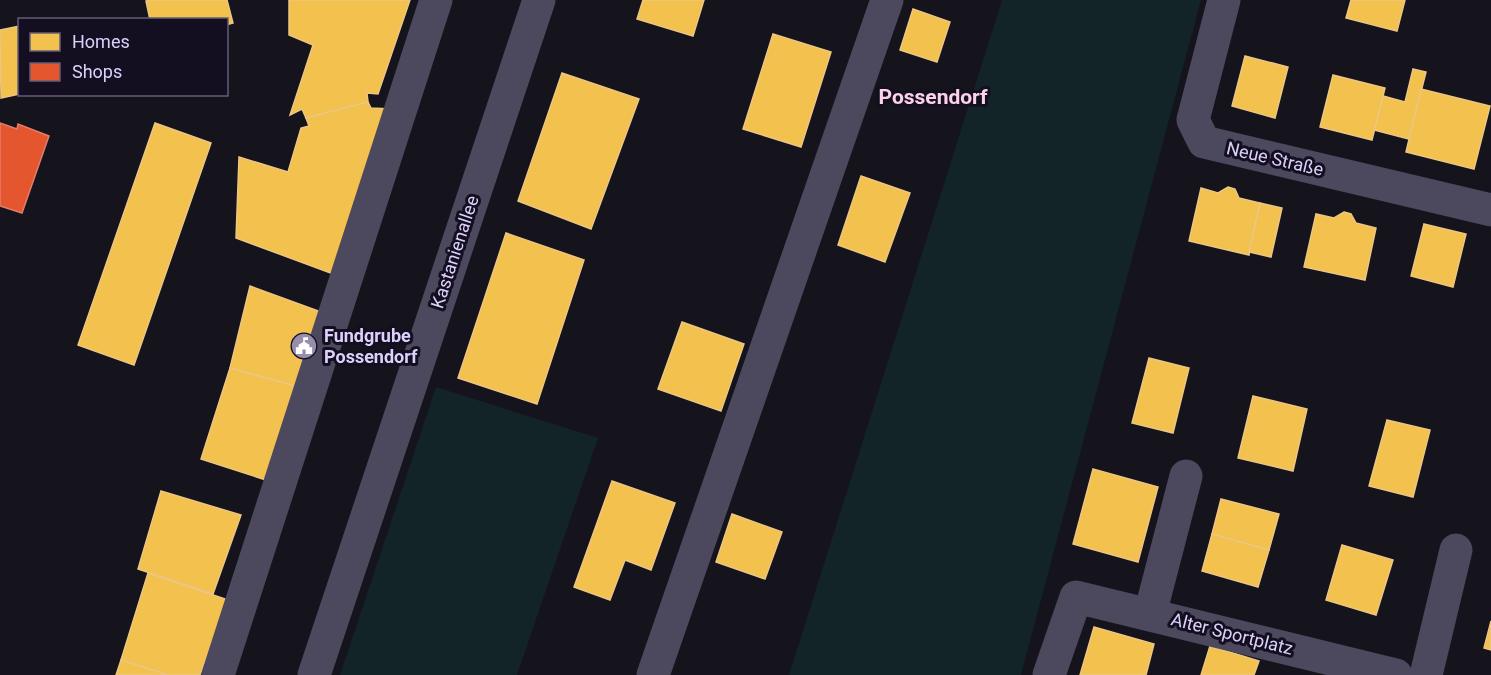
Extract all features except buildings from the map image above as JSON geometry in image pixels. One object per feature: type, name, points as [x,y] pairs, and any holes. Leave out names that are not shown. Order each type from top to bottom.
[{"type":"street","points":[[218,675],[436,0]]},
{"type":"street","name":"Kastanienallee","points":[[314,675],[539,0]]},
{"type":"street","points":[[652,675],[887,0]]},
{"type":"street","name":"Neue Straße","points":[[1224,0],[1193,120],[1204,142],[1491,210]]},
{"type":"street","name":"Alter Sportplatz","points":[[1150,614],[1186,476]]},
{"type":"street","points":[[1426,675],[1456,550]]},
{"type":"street","name":"Alter Sportplatz","points":[[1049,675],[1076,597],[1150,614],[1312,665],[1396,675]]},
{"type":"shaded area","points":[[1002,0],[1201,0],[1021,675],[789,675]]},
{"type":"shaded area","points":[[436,387],[598,438],[517,675],[340,675]]},
{"type":"place","name":"Fundgrube Possendorf","points":[[304,346]]},
{"type":"district","name":"Possendorf","points":[[933,97]]}]
